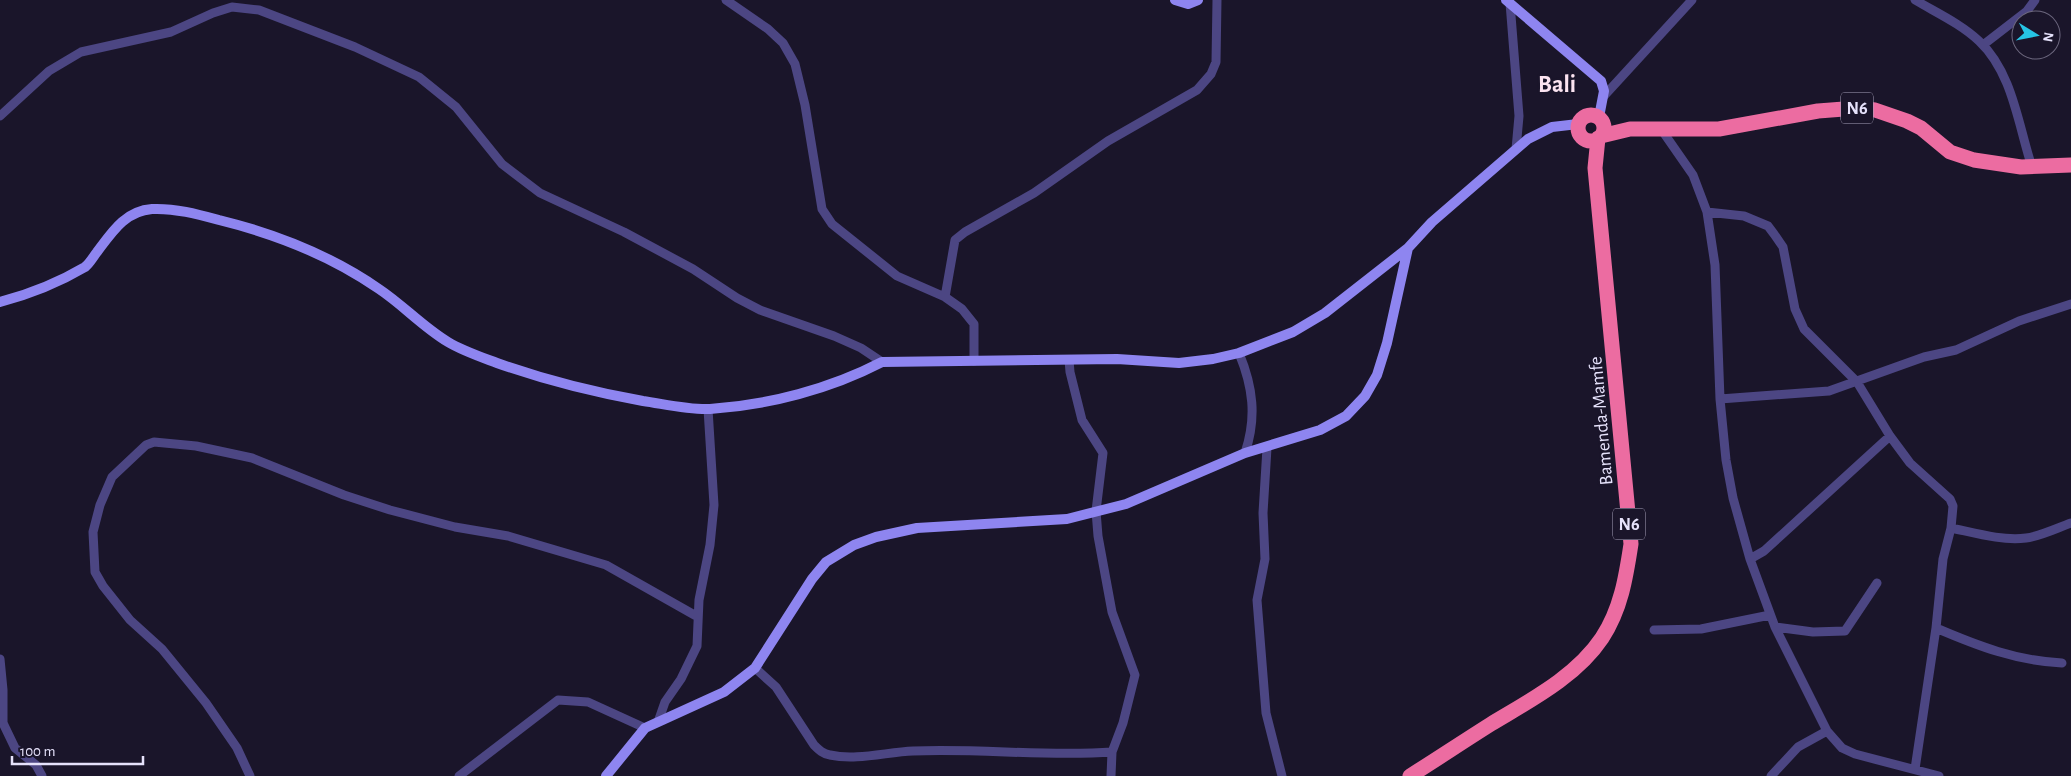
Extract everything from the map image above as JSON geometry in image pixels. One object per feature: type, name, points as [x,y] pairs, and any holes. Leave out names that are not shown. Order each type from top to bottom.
[{"type":"highway","name":"N6","points":[[1595,138],[1630,129],[1719,129],[1818,111],[1874,110],[1907,121],[1920,128],[1950,152],[1959,156],[2011,166],[2071,165]]},
{"type":"highway","points":[[1578,124],[1585,116],[1594,115],[1600,119]]},
{"type":"highway","name":"N6","points":[[1600,119],[1630,129]]},
{"type":"highway","name":"Bamenda-Mamfe","points":[[1410,776],[1539,694],[1571,671],[1602,638],[1614,615],[1624,588],[1631,544],[1595,168],[1595,138],[1604,126],[1600,119]]},
{"type":"highway","name":"Bamenda-Mamfe","points":[[1578,124],[1580,135],[1595,138]]},
{"type":"street","points":[[726,0],[778,38],[787,48],[795,64],[805,105],[822,208],[832,224],[897,276],[946,297],[962,309],[974,324],[974,361]]},
{"type":"street","points":[[1175,0],[1188,4],[1198,0]]},
{"type":"street","points":[[946,297],[955,240],[965,232],[1034,193],[1108,141],[1197,90],[1211,74],[1216,62],[1216,0]]},
{"type":"street","points":[[1604,96],[1692,0]]},
{"type":"street","points":[[1915,0],[1964,28],[1983,45],[2004,77],[2032,167]]},
{"type":"street","points":[[1983,45],[2027,11],[2035,0]]},
{"type":"street","points":[[1508,1],[1601,81],[1604,87],[1604,96],[1600,119]]},
{"type":"street","points":[[1508,1],[1519,116],[1516,149]]},
{"type":"street","points":[[0,116],[49,71],[81,52],[171,32],[213,13],[232,8],[258,10],[355,47],[419,76],[456,107],[510,171],[540,193],[624,232],[693,269],[737,298],[760,310],[834,336],[861,348],[882,362]]},
{"type":"street","points":[[0,302],[34,293],[87,265],[120,222],[134,214],[149,209],[168,209],[237,224],[298,245],[335,262],[379,289],[447,342],[469,352],[538,378],[608,395],[669,406],[708,409],[765,403],[858,374],[882,362],[1117,359],[1179,363],[1213,359],[1239,353],[1292,332],[1325,313],[1408,248],[1432,222],[1516,149],[1543,130],[1578,124]]},
{"type":"street","points":[[1661,129],[1693,175],[1707,212],[1715,265],[1720,399],[1729,479],[1750,560],[1775,627],[1827,731],[1846,750],[1939,776]]},
{"type":"street","points":[[1707,212],[1744,216],[1768,226],[1783,247],[1795,309],[1800,321],[1813,338],[1857,382],[1890,436],[1910,463],[1950,499],[1953,506],[1951,528],[1943,559],[1936,628],[1915,768]]},
{"type":"street","points":[[606,776],[645,728],[676,716],[724,692],[755,668],[812,579],[826,562],[854,545],[917,528],[1067,519],[1152,493],[1245,453],[1267,448],[1320,430],[1346,416],[1365,396],[1377,375],[1387,343],[1408,248]]},
{"type":"street","points":[[1720,399],[1829,391],[1924,357],[1956,350],[2019,321],[2071,304]]},
{"type":"street","points":[[1239,353],[1250,382],[1254,410],[1245,453]]},
{"type":"street","points":[[1069,360],[1070,372],[1082,420],[1103,453],[1096,511],[1098,536],[1112,612],[1135,675],[1123,723],[1112,752],[1111,776]]},
{"type":"street","points":[[658,722],[665,702],[680,679],[696,646],[698,617],[714,505],[708,409]]},
{"type":"street","points":[[1750,560],[1764,551],[1890,436]]},
{"type":"street","points":[[250,776],[237,748],[206,703],[162,649],[120,609],[95,572],[93,532],[100,504],[112,477],[146,446],[154,442],[170,442],[252,458],[344,495],[390,510],[455,527],[508,536],[606,565],[698,617]]},
{"type":"street","points":[[1267,448],[1263,513],[1265,559],[1257,600],[1266,712],[1282,776]]},
{"type":"street","points":[[1951,528],[1982,535],[2028,538],[2071,523]]},
{"type":"street","points":[[1775,627],[1813,632],[1845,631],[1877,583]]},
{"type":"street","points":[[1654,630],[1700,629],[1770,615]]},
{"type":"street","points":[[1936,628],[1973,644],[2013,657],[2037,662],[2062,663]]},
{"type":"street","points":[[0,659],[3,690],[3,722],[15,748],[36,765],[42,776]]},
{"type":"street","points":[[755,668],[776,687],[796,714],[814,745],[822,753],[830,756],[858,756],[913,751],[1044,754],[1112,752]]},
{"type":"street","points":[[459,776],[558,700],[588,702],[645,728]]},
{"type":"street","points":[[1770,776],[1803,744],[1827,731]]},
{"type":"district","name":"Bali","points":[[1557,84]]}]
